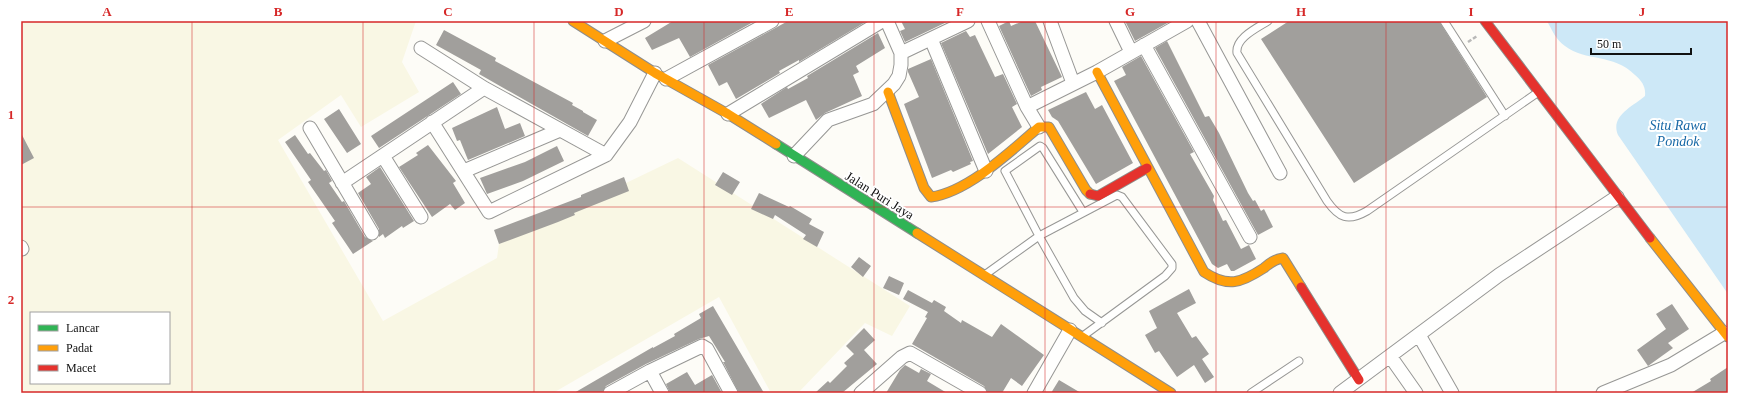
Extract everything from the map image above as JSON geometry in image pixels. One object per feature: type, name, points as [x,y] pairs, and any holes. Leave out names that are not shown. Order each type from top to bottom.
[{"type":"street","name":"Jalan Puri Jaya","points":[[573,21],[661,76],[728,114],[1171,393]]},
{"type":"street","points":[[605,41],[644,21]]},
{"type":"street","points":[[432,122],[489,212],[606,155],[630,122],[647,88],[661,76],[772,21]]},
{"type":"street","points":[[728,114],[882,21]]},
{"type":"street","points":[[794,156],[828,120],[873,104],[888,92],[899,76],[901,53],[887,21]]},
{"type":"street","points":[[901,53],[968,21]]},
{"type":"street","points":[[988,21],[1027,107],[1039,127]]},
{"type":"street","points":[[1050,21],[1073,83]]},
{"type":"street","points":[[1116,21],[1131,52]]},
{"type":"street","points":[[1198,21],[1280,173]]},
{"type":"street","points":[[1027,107],[1097,72],[1184,22]]},
{"type":"street","points":[[1487,24],[1617,197],[1726,335],[1671,365],[1603,393]]},
{"type":"street","points":[[931,39],[986,171]]},
{"type":"street","points":[[1144,45],[1250,237]]},
{"type":"street","points":[[421,48],[484,88],[606,155]]},
{"type":"street","points":[[1097,72],[1204,272],[1214,280],[1223,283],[1238,283],[1249,278],[1276,259],[1283,258],[1359,380]]},
{"type":"street","points":[[342,183],[484,88]]},
{"type":"street","points":[[888,92],[924,188],[931,197],[941,196],[986,171],[1039,127],[1049,127],[1088,193],[1091,195],[1098,196],[1148,168]]},
{"type":"street","points":[[310,128],[372,233]]},
{"type":"street","points":[[464,171],[560,130]]},
{"type":"street","points":[[383,156],[421,217]]},
{"type":"street","points":[[1340,393],[1499,275],[1617,197]]},
{"type":"street","points":[[1034,393],[1070,330]]},
{"type":"street","points":[[1419,335],[1452,393]]},
{"type":"street","points":[[610,393],[702,346],[707,349],[731,393]]},
{"type":"street","points":[[861,393],[902,357],[910,353],[980,393]]},
{"type":"street","points":[[1390,356],[1416,393]]},
{"type":"street","points":[[650,372],[662,393]]},
{"type":"lane","points":[[1268,21],[1238,44],[1237,53],[1326,201],[1334,211],[1343,217],[1355,218],[1367,211],[1538,92]]},
{"type":"lane","points":[[1444,21],[1505,116]]},
{"type":"lane","points":[[1083,212],[1043,148],[1040,146],[1005,171],[1074,298],[1086,311],[1102,322]]},
{"type":"lane","points":[[984,275],[1039,236],[1113,196],[1117,195],[1122,197],[1172,264],[1172,268],[1165,276],[1082,337]]},
{"type":"lane","points":[[1250,393],[1299,361]]},
{"type":"path","points":[[1461,47],[1487,24]]},
{"type":"shaded area","points":[[21,21],[416,21],[402,62],[419,92],[361,127],[341,95],[278,140],[383,321],[497,258],[499,244],[678,158],[910,306],[892,336],[865,323],[798,393],[771,393],[719,297],[553,393],[21,393]]},
{"type":"water","name":"Situ Rawa Pondok","points":[[1547,21],[1728,21],[1728,294],[1618,135],[1616,128],[1620,117],[1624,112],[1645,96],[1645,90],[1642,82],[1627,68],[1618,63],[1582,54],[1565,46],[1557,38]]},
{"type":"building","points":[[673,21],[755,21],[690,57],[679,38],[652,50],[645,38]]},
{"type":"building","points":[[788,21],[867,21],[799,62],[799,60],[779,71],[780,73],[736,99],[727,82],[719,86],[708,65]]},
{"type":"building","points":[[901,21],[949,21],[905,42],[900,31],[905,29]]},
{"type":"building","points":[[1009,21],[1011,26],[1023,21],[1035,21],[1062,77],[1041,87],[1042,90],[1031,96],[999,26]]},
{"type":"building","points":[[1125,21],[1171,21],[1135,41]]},
{"type":"building","points":[[1289,21],[1439,21],[1487,97],[1354,183],[1261,39]]},
{"type":"building","points":[[444,30],[496,58],[495,61],[573,103],[572,105],[597,120],[588,136],[479,74],[481,70],[436,45]]},
{"type":"building","points":[[966,31],[970,37],[975,35],[995,77],[1003,74],[1017,104],[1012,107],[1022,127],[988,154],[941,43]]},
{"type":"building","points":[[878,33],[885,48],[856,66],[859,72],[853,75],[862,96],[825,113],[816,120],[806,100],[769,118],[761,104],[787,87],[788,89],[808,78],[807,76]]},
{"type":"building","points":[[1167,41],[1205,117],[1209,116],[1219,133],[1248,193],[1253,201],[1255,200],[1261,211],[1264,209],[1273,227],[1258,235],[1155,48]]},
{"type":"building","points":[[1141,56],[1194,152],[1190,154],[1214,196],[1213,200],[1223,221],[1226,220],[1241,249],[1249,245],[1256,259],[1234,271],[1231,271],[1227,264],[1218,268],[1212,264],[1114,81],[1126,75],[1122,67]]},
{"type":"building","points":[[931,59],[973,161],[970,162],[971,164],[953,172],[951,170],[932,178],[904,104],[919,97],[908,69]]},
{"type":"building","points":[[453,82],[461,94],[379,148],[371,136]]},
{"type":"building","points":[[1086,92],[1095,109],[1102,105],[1133,163],[1096,184],[1058,121],[1052,117],[1048,110]]},
{"type":"building","points":[[497,107],[505,129],[520,123],[525,136],[468,160],[460,140],[457,141],[452,128]]},
{"type":"building","points":[[339,109],[361,144],[347,153],[324,119]]},
{"type":"building","points":[[21,133],[34,158],[21,165]]},
{"type":"building","points":[[295,135],[308,154],[310,153],[324,171],[326,170],[332,181],[329,183],[342,202],[344,201],[365,237],[373,241],[353,254],[332,223],[335,221],[308,182],[311,180],[285,142]]},
{"type":"building","points":[[428,145],[456,181],[453,183],[465,203],[455,210],[450,204],[432,217],[399,167],[418,155],[416,153]]},
{"type":"building","points":[[557,146],[564,161],[523,181],[487,194],[480,178],[525,162]]},
{"type":"building","points":[[380,167],[414,221],[403,228],[402,226],[385,238],[383,234],[379,237],[379,229],[358,193],[371,184],[366,177]]},
{"type":"building","points":[[723,172],[740,182],[732,195],[715,185]]},
{"type":"building","points":[[624,177],[629,191],[574,213],[575,215],[558,222],[499,244],[494,230],[581,197],[581,195]]},
{"type":"building","points":[[759,193],[789,207],[790,206],[812,219],[809,224],[824,232],[817,247],[803,239],[806,235],[775,215],[773,219],[751,209]]},
{"type":"building","points":[[859,257],[871,266],[863,277],[851,267]]},
{"type":"building","points":[[889,276],[904,283],[899,295],[883,288]]},
{"type":"building","points":[[1189,289],[1196,303],[1177,313],[1192,338],[1196,336],[1209,354],[1202,359],[1214,377],[1205,383],[1194,365],[1177,377],[1159,351],[1155,353],[1145,335],[1157,328],[1149,311]]},
{"type":"building","points":[[908,290],[932,303],[934,300],[946,307],[944,311],[961,323],[962,320],[992,337],[1001,324],[1044,355],[1022,386],[1011,378],[1002,393],[988,393],[984,386],[912,344],[927,318],[925,317],[928,312],[903,299]]},
{"type":"building","points":[[1672,304],[1689,329],[1668,343],[1673,348],[1648,366],[1637,350],[1666,329],[1656,314]]},
{"type":"building","points":[[713,306],[764,393],[739,393],[723,362],[725,362],[709,336],[699,339],[646,364],[606,386],[602,393],[574,393],[653,347],[675,336],[674,334],[701,318],[699,314]]},
{"type":"building","points":[[864,328],[875,340],[864,350],[877,364],[842,393],[815,393],[828,381],[830,383],[847,366],[844,363],[854,354],[846,346]]},
{"type":"building","points":[[905,365],[919,373],[921,369],[931,374],[927,381],[947,393],[886,393],[900,370]]},
{"type":"building","points":[[1728,367],[1728,393],[1691,393],[1711,381],[1710,379]]},
{"type":"building","points":[[687,372],[695,385],[712,375],[722,393],[670,393],[666,384]]},
{"type":"building","points":[[1059,380],[1081,393],[1051,393]]},
{"type":"traffic: fast","points":[[776,144],[917,233]]},
{"type":"traffic: slow","points":[[573,21],[655,73],[728,114],[776,144]]},
{"type":"traffic: slow","points":[[1097,72],[1204,272],[1220,280],[1234,282],[1248,277],[1278,259],[1283,258],[1301,287]]},
{"type":"traffic: slow","points":[[888,92],[924,188],[931,197],[945,194],[974,179],[1039,127],[1049,127],[1086,190],[1090,194]]},
{"type":"traffic: slow","points":[[917,233],[1171,393]]},
{"type":"traffic: slow","points":[[1650,238],[1728,337]]},
{"type":"traffic: jam","points":[[1485,21],[1650,238]]},
{"type":"traffic: jam","points":[[1090,194],[1098,196],[1147,168]]},
{"type":"traffic: jam","points":[[1301,287],[1359,380]]}]
